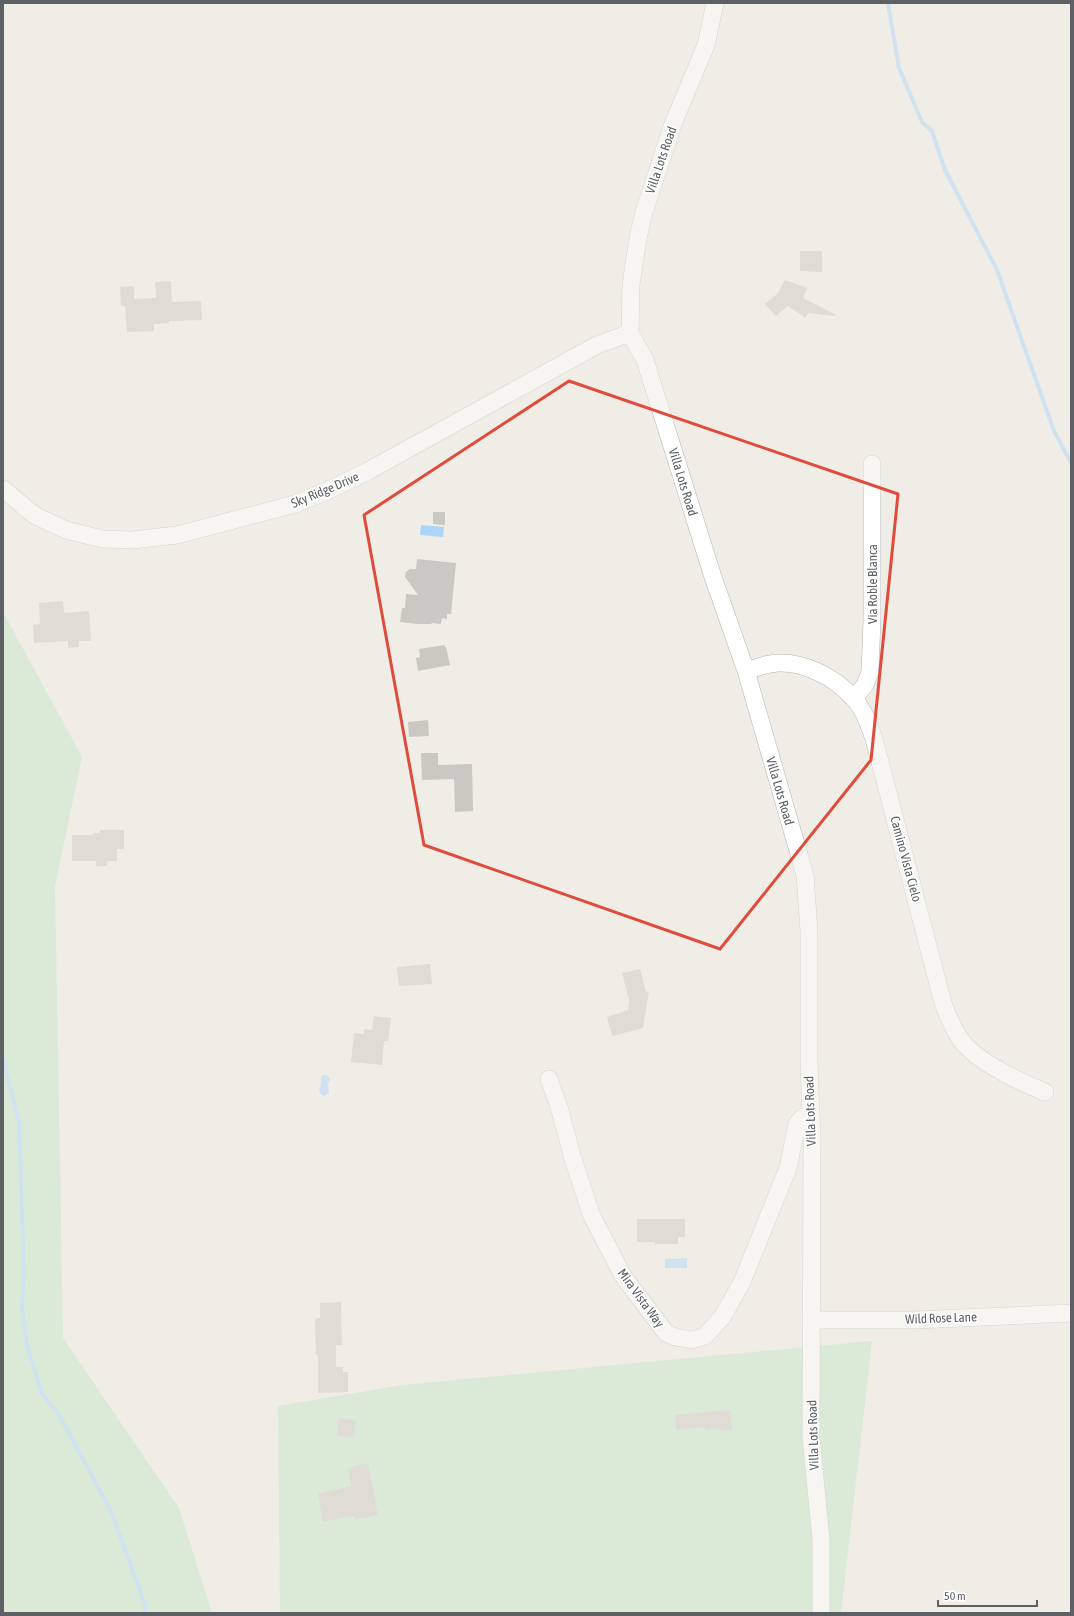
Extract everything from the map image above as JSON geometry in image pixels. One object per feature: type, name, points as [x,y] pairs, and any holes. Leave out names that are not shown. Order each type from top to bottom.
[{"type":"street","name":"Villa Lots Road","points":[[715,3],[706,45],[673,124],[644,212],[631,285],[630,333],[645,360],[713,577],[746,671],[805,875],[808,931],[810,1114],[812,1140],[811,1438],[822,1539],[821,1613]]},
{"type":"street","name":"Sky Ridge Drive","points":[[3,489],[34,515],[66,530],[102,540],[132,540],[177,535],[295,504],[325,492],[368,471],[597,345],[630,333]]},
{"type":"street","name":"Via Roble Blanca","points":[[854,698],[865,685],[870,672],[872,620],[872,464]]},
{"type":"street","name":"Camino Vista Cielo","points":[[746,671],[770,664],[789,664],[813,670],[834,681],[854,698],[867,719],[874,739],[943,1003],[953,1026],[966,1046],[984,1060],[1004,1072],[1045,1092]]},
{"type":"street","name":"Mira Vista Way","points":[[549,1079],[559,1107],[573,1159],[591,1214],[623,1276],[666,1333],[675,1337],[692,1340],[705,1336],[724,1316],[738,1288],[788,1168],[797,1124],[801,1119],[810,1114]]},
{"type":"street","name":"Wild Rose Lane","points":[[811,1320],[916,1320],[1071,1313]]},
{"type":"highlighted area","points":[[569,381],[898,494],[871,760],[720,949],[424,845],[364,515]]},
{"type":"green space","points":[[3,612],[82,757],[55,886],[63,1338],[179,1508],[212,1613],[3,1613]]},
{"type":"green space","points":[[872,1341],[841,1613],[280,1613],[278,1406],[402,1385]]},
{"type":"water","points":[[421,525],[444,527],[443,537],[420,535]]},
{"type":"water","points":[[327,1075],[330,1079],[328,1084],[329,1093],[325,1096],[321,1095],[319,1090],[321,1085],[321,1077]]},
{"type":"water","points":[[687,1258],[687,1268],[665,1268],[665,1259]]},
{"type":"building","points":[[800,251],[822,251],[822,272],[800,271]]},
{"type":"building","points":[[785,280],[807,288],[803,298],[836,315],[808,313],[806,318],[788,306],[776,316],[765,304],[778,293]]},
{"type":"building","points":[[171,281],[172,302],[201,301],[202,320],[169,321],[169,323],[154,324],[154,331],[127,332],[125,306],[121,306],[120,287],[134,286],[134,299],[156,298],[155,282]]},
{"type":"building","points":[[433,512],[445,512],[445,525],[433,524]]},
{"type":"building","points":[[417,559],[456,563],[451,614],[447,614],[447,619],[442,618],[441,624],[400,622],[402,608],[405,608],[406,594],[418,595],[405,577],[406,572],[410,569],[416,569]]},
{"type":"building","points":[[63,601],[64,613],[89,611],[91,641],[79,641],[79,647],[68,648],[68,641],[34,643],[33,625],[40,624],[39,603]]},
{"type":"building","points":[[445,645],[450,665],[418,671],[416,658],[420,657],[419,649]]},
{"type":"building","points":[[428,720],[429,736],[409,737],[408,722]]},
{"type":"building","points":[[421,753],[438,753],[438,765],[472,764],[473,811],[455,812],[454,779],[422,780]]},
{"type":"building","points":[[100,830],[124,830],[124,849],[117,849],[117,861],[107,861],[107,866],[96,866],[96,861],[72,861],[72,835],[93,835],[93,833],[100,833]]},
{"type":"building","points":[[430,964],[432,984],[399,986],[397,967]]},
{"type":"building","points":[[640,969],[646,992],[649,991],[643,1028],[612,1036],[607,1017],[628,1010],[629,1000],[622,973]]},
{"type":"building","points":[[374,1016],[391,1018],[388,1041],[384,1041],[382,1065],[351,1062],[354,1033],[364,1034],[364,1029],[372,1030]]},
{"type":"building","points":[[637,1219],[685,1219],[685,1237],[678,1237],[678,1244],[637,1242]]},
{"type":"building","points":[[341,1302],[342,1345],[336,1345],[336,1367],[343,1367],[343,1372],[348,1372],[348,1392],[318,1393],[318,1355],[316,1355],[315,1319],[320,1318],[320,1303]]},
{"type":"building","points":[[730,1410],[732,1430],[705,1430],[705,1427],[676,1430],[675,1415]]},
{"type":"building","points":[[339,1418],[356,1421],[354,1438],[337,1435]]},
{"type":"building","points":[[368,1463],[378,1515],[354,1520],[354,1516],[323,1522],[318,1494],[351,1486],[348,1469]]},
{"type":"waterway","points":[[888,3],[899,68],[922,122],[932,131],[945,170],[997,270],[1054,431],[1071,463]]},
{"type":"waterway","points":[[3,1059],[19,1122],[24,1272],[22,1308],[27,1346],[42,1394],[59,1415],[111,1511],[145,1605],[145,1613]]}]
